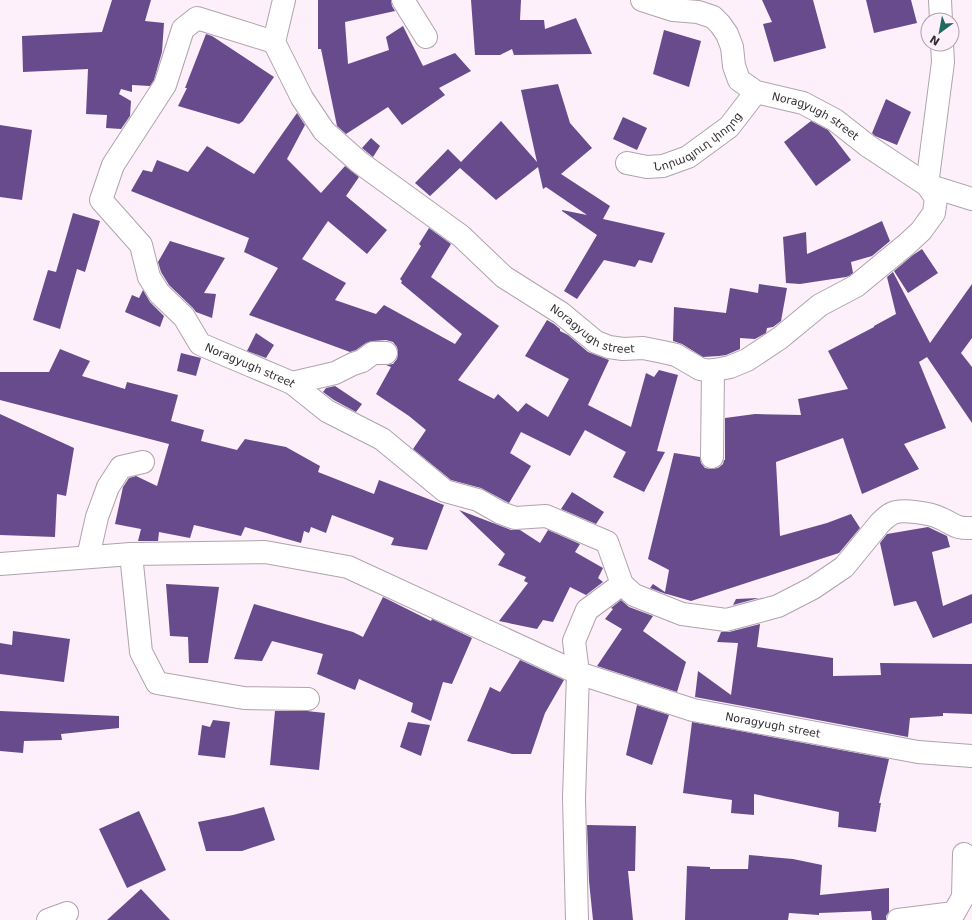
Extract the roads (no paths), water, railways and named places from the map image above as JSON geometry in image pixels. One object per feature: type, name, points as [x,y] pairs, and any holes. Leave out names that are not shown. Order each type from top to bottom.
[{"type":"street","points":[[274,42],[284,0]]},
{"type":"street","points":[[403,0],[426,37]]},
{"type":"street","name":"Noragyugh street","points":[[642,0],[673,10],[698,12],[713,17],[727,34],[732,47],[734,66],[739,80],[756,92],[803,103],[835,120],[868,146],[927,185],[972,199]]},
{"type":"street","points":[[940,0],[941,12]]},
{"type":"street","name":"Noragyugh street","points":[[622,584],[606,542],[546,516],[515,518],[501,513],[478,500],[445,491],[382,439],[327,410],[292,383],[200,344],[184,317],[159,293],[149,277],[140,245],[101,200],[113,166],[165,85],[182,29],[197,18],[274,42],[302,98],[324,131],[359,162],[461,236],[504,277],[561,313],[596,342],[609,348],[643,348],[676,355],[700,369],[710,371],[730,367],[747,360],[780,338],[820,306],[856,286],[921,231],[934,213],[936,198],[927,185]]},
{"type":"street","points":[[927,185],[943,62],[942,52]]},
{"type":"street","name":"Նորագյուղ փողոց","points":[[627,163],[647,167],[663,166],[688,157],[729,127],[756,92]]},
{"type":"street","points":[[292,383],[335,373],[362,361],[373,353],[386,354]]},
{"type":"street","points":[[712,457],[713,370]]},
{"type":"street","points":[[88,558],[97,516],[108,487],[121,467],[142,462]]},
{"type":"street","points":[[577,920],[574,798],[578,673],[574,641],[587,610],[622,584],[634,595],[682,614],[726,620],[778,606],[813,588],[844,567],[880,523],[893,513],[901,511],[935,516],[955,527],[972,528]]},
{"type":"street","name":"Noragyugh street","points":[[0,564],[131,554],[265,552],[348,567],[578,673],[693,710],[918,752],[972,756]]},
{"type":"street","points":[[131,554],[141,652],[157,683],[244,698],[308,699]]},
{"type":"street","points":[[898,920],[954,913],[963,897],[964,854]]}]
